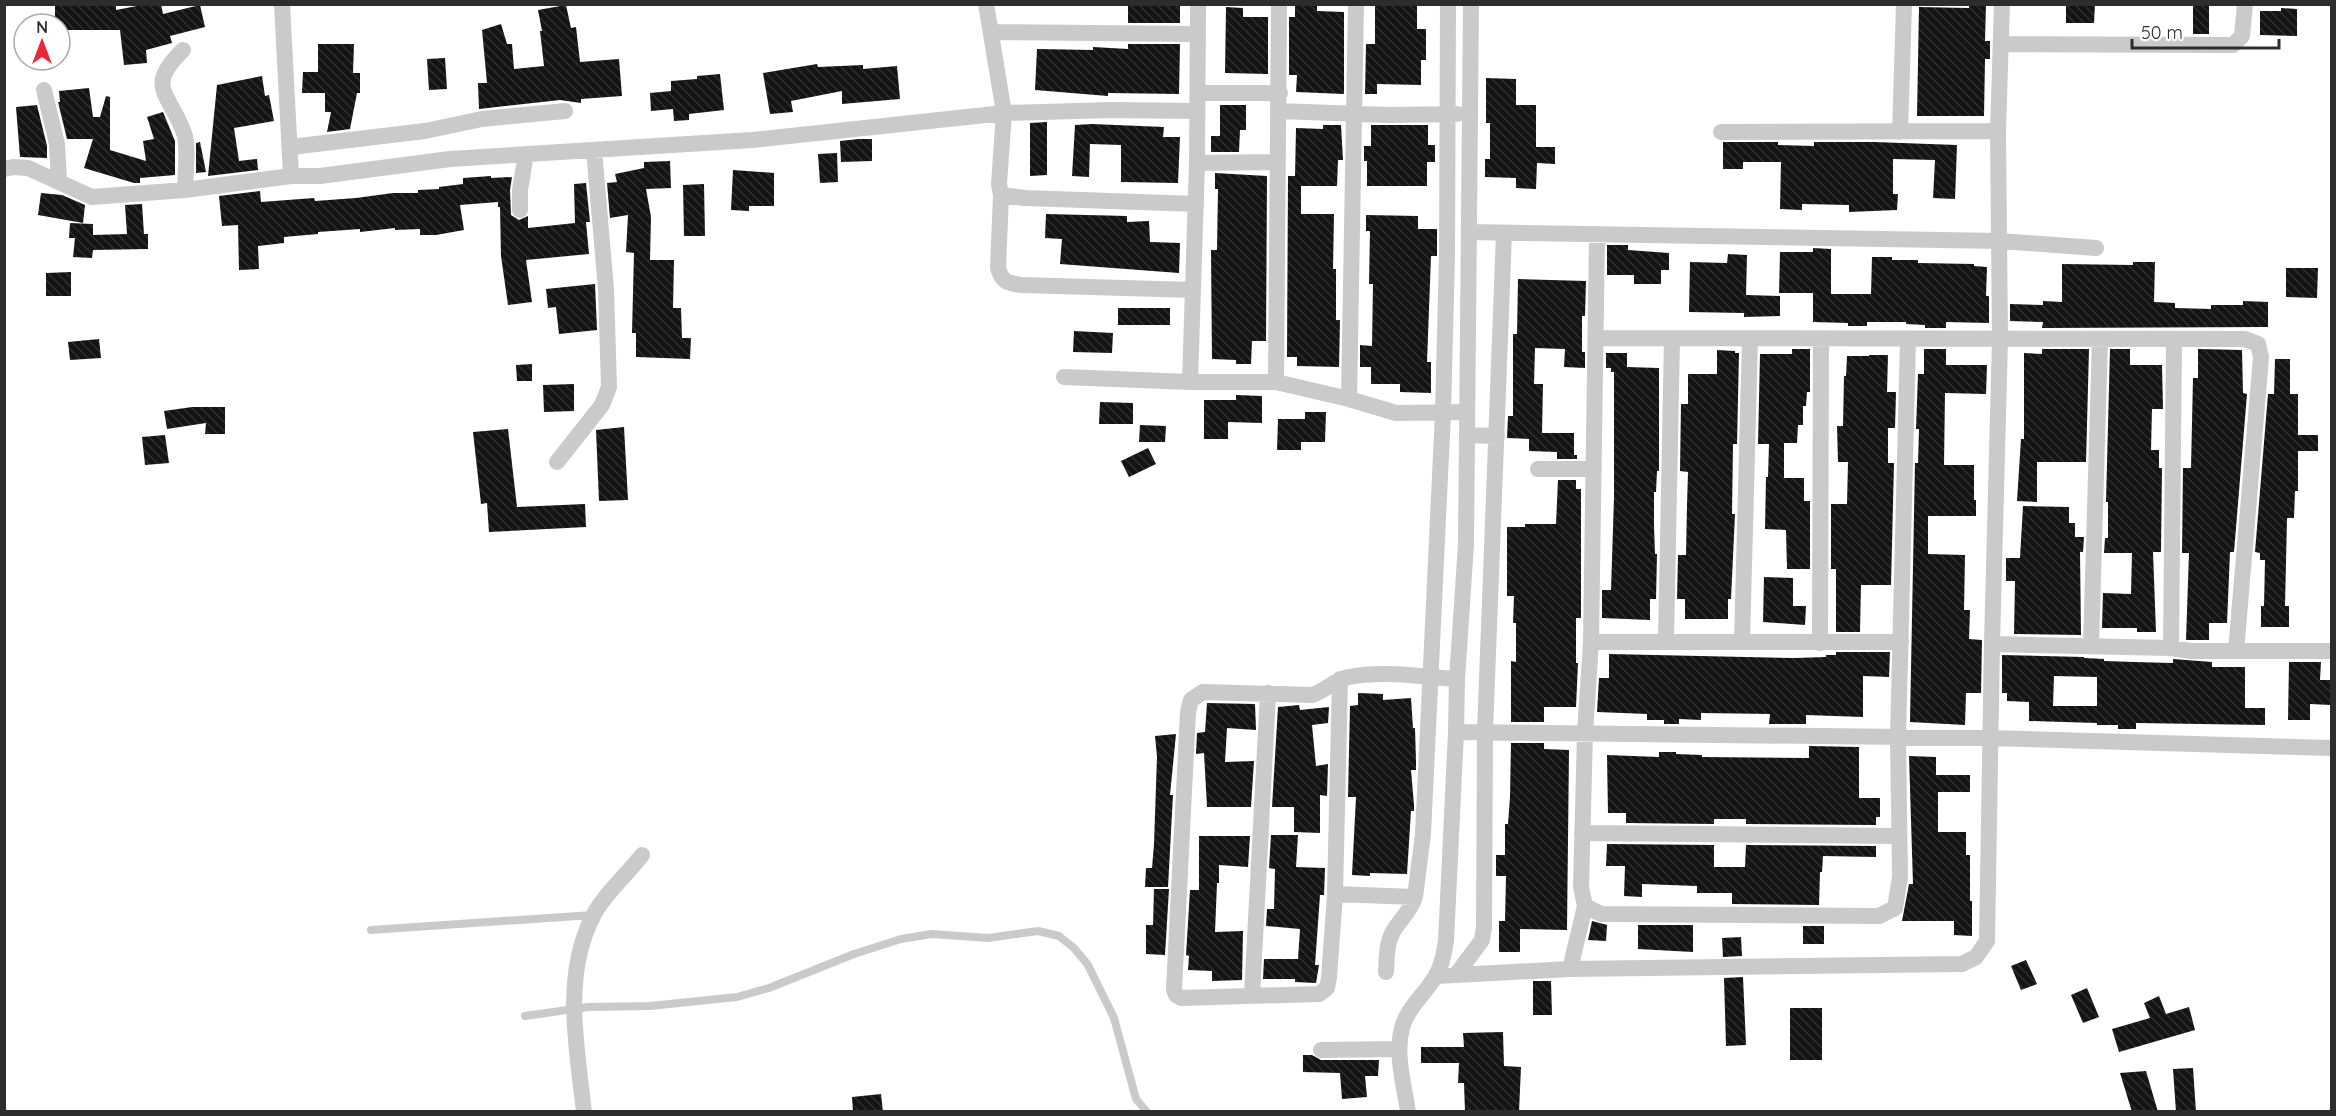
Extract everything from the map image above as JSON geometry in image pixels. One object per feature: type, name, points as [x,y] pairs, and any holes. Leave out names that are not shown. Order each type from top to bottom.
[{"type":"street","points":[[282,4],[291,176]]},
{"type":"street","points":[[986,4],[1004,113],[999,184],[1001,195],[998,268],[1001,279],[1006,283],[1032,286],[1192,290]]},
{"type":"street","points":[[1190,382],[1197,163],[1198,4]]},
{"type":"street","points":[[1276,382],[1279,4]]},
{"type":"street","points":[[1349,399],[1356,4]]},
{"type":"street","points":[[1386,972],[1387,948],[1393,931],[1412,905],[1415,897],[1424,834],[1443,413],[1449,115],[1448,4]]},
{"type":"street","points":[[1408,1112],[1399,1049],[1402,1027],[1409,1012],[1436,976],[1443,959],[1446,941],[1457,679],[1466,544],[1471,4]]},
{"type":"street","points":[[1900,132],[1904,4]]},
{"type":"street","points":[[1436,976],[1570,969],[1962,964],[1976,957],[1987,941],[2000,339],[1998,131],[2002,4]]},
{"type":"street","points":[[2001,44],[2233,45],[2242,36],[2245,4]]},
{"type":"street","points":[[992,32],[1198,34]]},
{"type":"street","points":[[183,50],[166,70],[162,88],[185,134],[184,190]]},
{"type":"street","points":[[44,90],[57,144],[59,180]]},
{"type":"street","points":[[1198,93],[1280,93]]},
{"type":"street","points":[[4,169],[13,166],[28,168],[59,180],[92,197],[184,190],[291,176],[320,176],[450,159],[752,140],[1004,113],[1111,110],[1197,111]]},
{"type":"street","points":[[291,147],[425,131],[482,118],[565,111]]},
{"type":"street","points":[[1278,111],[1449,115],[1470,113]]},
{"type":"street","points":[[1721,132],[1998,131]]},
{"type":"street","points":[[557,462],[602,405],[609,387],[606,289],[594,150]]},
{"type":"street","points":[[520,210],[520,190],[526,154]]},
{"type":"street","points":[[1197,163],[1277,162]]},
{"type":"street","points":[[1001,195],[1025,198],[1196,204]]},
{"type":"street","points":[[1469,232],[2000,241],[2096,248]]},
{"type":"street","points":[[1456,975],[1482,940],[1485,732],[1503,233]]},
{"type":"street","points":[[1570,969],[1585,906],[1581,887],[1585,733],[1591,642],[1597,235]]},
{"type":"street","points":[[1447,256],[1469,255]]},
{"type":"street","points":[[1597,338],[2245,339],[2258,344],[2261,357],[2236,651]]},
{"type":"street","points":[[1666,641],[1672,339]]},
{"type":"street","points":[[1742,641],[1750,339]]},
{"type":"street","points":[[1820,644],[1821,339]]},
{"type":"street","points":[[2091,646],[2100,339]]},
{"type":"street","points":[[2171,648],[2174,339]]},
{"type":"street","points":[[1585,906],[1602,914],[1879,916],[1895,908],[1900,877],[1898,738],[1908,340]]},
{"type":"street","points":[[1064,377],[1190,382],[1276,382],[1396,413],[1467,412]]},
{"type":"street","points":[[1467,435],[1497,436]]},
{"type":"street","points":[[1538,469],[1594,469]]},
{"type":"street","points":[[1591,642],[1742,641],[1820,644],[1901,642]]},
{"type":"street","points":[[1992,644],[2171,648],[2191,651],[2331,651]]},
{"type":"street","points":[[1340,679],[1335,894],[1327,988],[1319,994],[1181,998],[1174,990],[1188,712],[1191,700],[1203,692],[1312,695],[1323,692],[1340,679],[1373,674],[1457,679]]},
{"type":"street","points":[[1252,995],[1268,693]]},
{"type":"street","points":[[1456,732],[1990,738],[2330,746]]},
{"type":"street","points":[[1427,756],[1455,756]]},
{"type":"street","points":[[1582,833],[1899,836]]},
{"type":"street","points":[[584,1112],[574,1009],[581,947],[593,915],[642,855]]},
{"type":"street","points":[[1335,894],[1415,897]]},
{"type":"street","points":[[1321,1050],[1399,1049]]},
{"type":"lane","points":[[371,930],[593,915]]},
{"type":"lane","points":[[525,1016],[574,1009],[650,1006],[737,997],[769,988],[854,954],[901,939],[932,934],[988,938],[1038,931],[1059,936],[1074,948],[1088,965],[1114,1018],[1136,1099],[1147,1112]]},
{"type":"building","points":[[116,4],[116,10],[147,4],[161,4],[163,14],[200,5],[205,27],[170,36],[172,43],[146,50],[147,63],[124,65],[120,30],[72,30],[72,12],[55,12],[55,5]]},
{"type":"building","points":[[1128,4],[1180,4],[1180,23],[1128,23]]},
{"type":"building","points":[[1295,4],[1317,4],[1317,11],[1344,12],[1344,94],[1296,92],[1297,75],[1289,75],[1289,17],[1295,17]]},
{"type":"building","points":[[1375,4],[1417,4],[1417,29],[1426,29],[1426,60],[1421,60],[1421,85],[1377,84],[1377,94],[1365,94],[1366,44],[1375,44]]},
{"type":"building","points":[[1969,4],[1986,4],[1985,41],[1990,41],[1990,59],[1985,59],[1984,116],[1917,116],[1919,7],[1969,8]]},
{"type":"building","points":[[2066,4],[2095,4],[2094,23],[2066,23]]},
{"type":"building","points":[[2193,4],[2209,4],[2209,34],[2193,34]]},
{"type":"building","points":[[566,5],[571,28],[576,27],[580,62],[619,59],[622,96],[581,99],[581,103],[560,100],[479,109],[478,83],[487,83],[482,30],[501,24],[507,44],[512,44],[514,69],[544,66],[538,10]]},
{"type":"building","points":[[1226,7],[1243,8],[1243,17],[1268,17],[1268,74],[1225,73]]},
{"type":"building","points":[[2281,8],[2297,9],[2297,36],[2260,35],[2260,11],[2281,11]]},
{"type":"building","points":[[318,44],[354,44],[353,73],[360,73],[360,93],[357,93],[350,129],[327,132],[331,112],[325,112],[325,93],[302,93],[303,72],[318,72]]},
{"type":"building","points":[[1128,44],[1180,44],[1179,94],[1108,93],[1108,96],[1035,90],[1037,49],[1093,50],[1093,47],[1128,49]]},
{"type":"building","points":[[445,58],[447,89],[429,90],[427,59]]},
{"type":"building","points":[[817,64],[818,67],[863,65],[863,69],[897,66],[900,99],[842,104],[842,91],[791,101],[793,112],[770,114],[763,73]]},
{"type":"building","points":[[720,74],[724,110],[689,114],[689,120],[674,121],[673,109],[651,111],[650,93],[671,91],[671,81]]},
{"type":"building","points":[[262,76],[265,96],[269,95],[274,121],[234,128],[239,161],[257,159],[258,170],[208,176],[217,85]]},
{"type":"building","points":[[1486,78],[1516,79],[1516,105],[1536,105],[1536,147],[1555,147],[1555,164],[1537,163],[1536,189],[1516,188],[1516,178],[1485,177],[1485,159],[1490,159],[1490,123],[1486,123]]},
{"type":"building","points":[[89,88],[93,117],[100,117],[106,96],[110,97],[110,150],[146,161],[143,141],[154,139],[147,117],[163,112],[175,141],[175,175],[140,178],[140,183],[134,183],[84,168],[93,139],[67,139],[58,102],[60,102],[59,91]]},
{"type":"building","points":[[37,105],[47,146],[47,158],[20,157],[16,107]]},
{"type":"building","points":[[1220,105],[1246,105],[1246,130],[1240,130],[1239,152],[1211,152],[1211,136],[1220,136]]},
{"type":"building","points":[[1047,122],[1047,175],[1030,176],[1030,123]]},
{"type":"building","points":[[1075,125],[1164,127],[1163,137],[1180,137],[1178,183],[1121,182],[1121,145],[1090,144],[1089,177],[1072,176]]},
{"type":"building","points":[[1323,125],[1341,125],[1343,160],[1338,160],[1337,186],[1301,186],[1301,214],[1334,214],[1333,269],[1336,269],[1336,320],[1340,320],[1339,367],[1297,366],[1297,357],[1287,357],[1288,176],[1295,176],[1296,128],[1323,129]]},
{"type":"building","points":[[1371,125],[1428,125],[1428,145],[1435,145],[1435,162],[1427,162],[1427,186],[1367,186],[1367,161],[1364,161],[1364,146],[1371,146]]},
{"type":"building","points":[[872,139],[872,161],[841,162],[840,141]]},
{"type":"building","points":[[200,142],[206,172],[196,173],[196,143]]},
{"type":"building","points":[[1723,142],[1778,142],[1778,145],[1814,146],[1814,142],[1957,145],[1955,199],[1933,198],[1935,160],[1893,159],[1893,194],[1898,194],[1897,210],[1849,212],[1849,205],[1802,204],[1802,210],[1780,209],[1781,162],[1743,162],[1743,169],[1723,169]]},
{"type":"building","points":[[837,153],[838,182],[820,183],[818,154]]},
{"type":"building","points":[[670,161],[671,188],[646,189],[651,217],[650,260],[674,260],[673,308],[681,308],[682,338],[691,338],[690,359],[636,357],[636,333],[632,333],[634,253],[626,252],[628,215],[610,218],[607,183],[617,182],[615,174],[644,168],[644,162]]},
{"type":"building","points":[[733,170],[774,173],[774,206],[749,206],[749,211],[731,210]]},
{"type":"building","points":[[1215,173],[1267,176],[1266,341],[1252,341],[1251,364],[1236,364],[1236,360],[1212,359],[1211,250],[1217,250],[1218,189],[1215,189]]},
{"type":"building","points":[[491,176],[491,178],[512,177],[511,215],[519,220],[528,216],[528,228],[575,223],[574,184],[586,183],[590,222],[586,222],[589,254],[526,260],[532,302],[508,305],[501,256],[498,202],[460,205],[464,230],[436,235],[420,235],[420,229],[395,230],[395,228],[360,232],[360,229],[318,232],[318,234],[284,237],[284,243],[258,246],[259,269],[239,270],[238,225],[222,226],[219,196],[260,191],[261,202],[356,198],[393,193],[418,193],[418,190],[463,184],[463,178]]},
{"type":"building","points":[[704,184],[705,236],[684,236],[683,185]]},
{"type":"building","points":[[41,193],[62,195],[85,205],[83,223],[38,215]]},
{"type":"building","points":[[142,204],[144,234],[148,234],[148,249],[93,250],[92,258],[73,257],[75,238],[69,238],[70,223],[93,224],[93,235],[127,234],[125,205]]},
{"type":"building","points":[[1046,214],[1127,216],[1127,222],[1149,221],[1150,242],[1180,243],[1179,273],[1060,264],[1062,239],[1045,238]]},
{"type":"building","points":[[1366,215],[1418,216],[1418,229],[1437,229],[1437,256],[1431,256],[1427,362],[1431,362],[1431,393],[1400,392],[1400,384],[1371,384],[1371,367],[1360,367],[1360,345],[1372,346],[1373,284],[1369,284],[1370,231],[1366,231]]},
{"type":"building","points":[[1607,245],[1628,245],[1628,250],[1669,253],[1669,270],[1661,270],[1661,284],[1634,284],[1634,275],[1607,275]]},
{"type":"building","points":[[1813,248],[1831,249],[1831,294],[1871,294],[1872,257],[1918,260],[1918,263],[1974,264],[1974,266],[1987,267],[1986,296],[1989,296],[1989,323],[1946,322],[1946,328],[1925,328],[1925,325],[1906,324],[1906,322],[1867,322],[1867,326],[1848,326],[1848,323],[1813,322],[1813,293],[1779,293],[1780,252],[1813,252]]},
{"type":"building","points":[[1728,254],[1747,255],[1746,295],[1780,296],[1780,316],[1744,317],[1744,313],[1689,312],[1690,262],[1727,263]]},
{"type":"building","points":[[2133,262],[2155,262],[2154,302],[2175,303],[2175,308],[2211,309],[2211,305],[2243,305],[2243,301],[2268,302],[2268,327],[2042,328],[2043,322],[2010,321],[2010,304],[2043,305],[2043,301],[2062,302],[2062,264],[2133,265]]},
{"type":"building","points":[[2286,268],[2318,268],[2317,298],[2286,297]]},
{"type":"building","points":[[71,272],[71,296],[46,296],[46,273]]},
{"type":"building","points":[[1518,279],[1586,281],[1585,316],[1582,316],[1582,352],[1585,352],[1585,368],[1564,367],[1565,349],[1535,348],[1534,384],[1543,384],[1542,433],[1574,433],[1574,455],[1577,455],[1577,459],[1557,459],[1557,452],[1529,451],[1529,439],[1507,438],[1508,416],[1513,416],[1513,334],[1517,334]]},
{"type":"building","points":[[595,284],[597,330],[559,334],[556,307],[548,308],[546,289]]},
{"type":"building","points":[[1118,308],[1170,308],[1170,325],[1118,325]]},
{"type":"building","points":[[1074,331],[1113,333],[1112,353],[1073,352]]},
{"type":"building","points":[[99,339],[101,358],[70,360],[68,342]]},
{"type":"building","points":[[1792,349],[1810,349],[1810,392],[1807,392],[1806,406],[1803,406],[1803,425],[1798,425],[1797,443],[1784,443],[1784,478],[1804,478],[1804,501],[1810,501],[1810,569],[1787,569],[1786,530],[1765,529],[1769,444],[1758,444],[1760,354],[1792,354]]},
{"type":"building","points":[[1924,349],[1946,349],[1946,365],[1987,365],[1986,394],[1945,393],[1944,465],[1974,465],[1976,516],[1928,516],[1928,554],[1965,555],[1964,610],[1970,610],[1969,639],[1982,640],[1981,693],[1966,693],[1965,725],[1910,722],[1915,463],[1918,463],[1919,429],[1916,429],[1918,374],[1924,374]]},
{"type":"building","points":[[2042,349],[2089,349],[2086,462],[2037,462],[2037,502],[2017,501],[2021,439],[2024,439],[2024,353],[2042,354]]},
{"type":"building","points":[[2110,349],[2130,349],[2130,365],[2162,365],[2163,409],[2152,409],[2151,450],[2159,450],[2159,468],[2162,468],[2161,552],[2153,552],[2156,632],[2137,632],[2137,628],[2102,628],[2103,593],[2131,594],[2132,553],[2104,553],[2105,538],[2108,538],[2108,502],[2106,502]]},
{"type":"building","points":[[2198,349],[2242,350],[2243,393],[2247,394],[2234,552],[2230,552],[2227,623],[2209,623],[2209,640],[2186,640],[2189,553],[2182,553],[2183,468],[2191,468],[2193,378],[2198,378]]},
{"type":"building","points":[[1717,350],[1739,353],[1737,444],[1733,444],[1732,514],[1735,514],[1731,599],[1728,599],[1728,619],[1685,619],[1685,599],[1677,599],[1678,555],[1686,555],[1688,472],[1680,471],[1681,404],[1688,404],[1688,374],[1717,374]]},
{"type":"building","points":[[1606,353],[1627,353],[1627,367],[1659,368],[1659,471],[1657,471],[1656,492],[1654,492],[1655,554],[1657,554],[1656,599],[1650,599],[1650,620],[1602,618],[1602,590],[1611,590],[1614,498],[1614,372],[1611,372],[1611,368],[1606,368]]},
{"type":"building","points":[[1888,355],[1887,392],[1896,392],[1895,428],[1888,428],[1888,463],[1894,463],[1891,585],[1861,585],[1860,632],[1836,632],[1836,569],[1831,569],[1831,504],[1847,504],[1848,462],[1838,462],[1837,426],[1843,426],[1844,376],[1846,376],[1847,356]]},
{"type":"building","points":[[2275,359],[2290,359],[2290,394],[2298,394],[2298,435],[2318,435],[2318,451],[2298,451],[2298,491],[2295,491],[2294,518],[2287,518],[2285,606],[2289,606],[2289,627],[2261,627],[2265,560],[2260,560],[2260,553],[2255,552],[2268,394],[2274,394]]},
{"type":"building","points":[[532,364],[532,381],[517,381],[516,365]]},
{"type":"building","points":[[574,384],[574,411],[544,412],[543,385]]},
{"type":"building","points":[[1236,395],[1262,396],[1262,423],[1228,422],[1228,439],[1204,439],[1204,400],[1236,400]]},
{"type":"building","points":[[1100,402],[1133,403],[1133,424],[1099,424]]},
{"type":"building","points":[[192,407],[225,407],[225,434],[205,434],[206,423],[167,429],[164,411]]},
{"type":"building","points":[[1305,412],[1326,412],[1325,442],[1301,442],[1301,450],[1277,450],[1278,419],[1305,419]]},
{"type":"building","points":[[1140,425],[1166,426],[1165,442],[1139,442]]},
{"type":"building","points":[[624,427],[628,500],[599,501],[596,430]]},
{"type":"building","points":[[508,429],[517,507],[585,504],[586,527],[489,532],[487,503],[481,504],[473,432]]},
{"type":"building","points":[[165,435],[169,463],[145,465],[142,437]]},
{"type":"building","points":[[1148,448],[1156,464],[1129,477],[1121,461]]},
{"type":"building","points":[[1558,480],[1576,480],[1576,489],[1581,489],[1581,618],[1576,618],[1576,663],[1578,663],[1576,707],[1544,707],[1544,722],[1511,722],[1511,661],[1516,662],[1516,623],[1513,623],[1514,596],[1507,596],[1507,527],[1525,527],[1525,524],[1556,524]]},
{"type":"building","points":[[2023,506],[2069,507],[2069,523],[2075,523],[2075,537],[2084,537],[2083,552],[2080,552],[2081,635],[2014,634],[2015,581],[2006,581],[2006,558],[2020,558]]},
{"type":"building","points":[[1764,577],[1793,578],[1793,606],[1806,606],[1805,625],[1763,622]]},
{"type":"building","points":[[1836,652],[1890,652],[1889,677],[1863,676],[1863,717],[1806,715],[1806,724],[1769,724],[1770,714],[1701,713],[1701,720],[1679,719],[1679,724],[1664,724],[1664,720],[1647,720],[1647,714],[1597,712],[1599,678],[1609,678],[1609,654],[1795,658],[1826,657],[1826,655],[1836,655]]},
{"type":"building","points":[[2002,655],[2084,657],[2104,659],[2104,661],[2173,663],[2173,659],[2212,662],[2212,667],[2245,667],[2245,708],[2265,708],[2265,725],[2136,723],[2136,729],[2118,729],[2118,725],[2097,725],[2097,723],[2029,721],[2029,702],[2007,701],[2007,693],[2002,693]],"holes":[[[2054,676],[2097,677],[2097,706],[2053,706]]]},
{"type":"building","points":[[2289,662],[2321,662],[2320,680],[2331,680],[2331,705],[2310,704],[2310,720],[2288,720]]},
{"type":"building","points":[[1358,693],[1383,694],[1383,700],[1411,698],[1413,728],[1415,728],[1416,770],[1411,770],[1414,811],[1411,811],[1407,874],[1352,875],[1356,797],[1348,797],[1350,706],[1358,705]]},
{"type":"building","points":[[1207,703],[1255,704],[1256,730],[1227,728],[1225,762],[1254,761],[1251,807],[1207,807],[1204,753],[1196,754],[1197,733],[1205,732]]},
{"type":"building","points":[[1299,705],[1300,710],[1329,707],[1328,723],[1312,725],[1316,766],[1328,764],[1327,796],[1320,795],[1320,833],[1294,832],[1294,807],[1272,807],[1278,707]]},
{"type":"building","points":[[1176,734],[1170,795],[1173,795],[1168,887],[1145,887],[1146,868],[1152,868],[1154,844],[1157,757],[1155,736]]},
{"type":"building","points":[[1511,743],[1544,743],[1544,749],[1569,750],[1567,930],[1520,929],[1520,952],[1499,952],[1499,921],[1505,921],[1506,876],[1496,876],[1496,855],[1505,855],[1505,824],[1508,824],[1510,797]]},
{"type":"building","points":[[1809,746],[1859,747],[1859,798],[1880,798],[1880,817],[1876,817],[1876,825],[1746,824],[1746,819],[1714,819],[1714,824],[1626,823],[1626,813],[1608,813],[1607,755],[1659,757],[1659,752],[1676,752],[1676,754],[1702,755],[1702,757],[1809,758]]},
{"type":"building","points":[[1909,756],[1936,757],[1936,775],[1970,775],[1970,792],[1938,792],[1938,832],[1966,832],[1966,855],[1970,855],[1972,936],[1954,935],[1954,921],[1902,921],[1909,884],[1913,884]]},
{"type":"building","points":[[1271,835],[1298,835],[1296,867],[1325,868],[1324,895],[1320,895],[1315,965],[1319,965],[1316,983],[1295,982],[1295,979],[1263,979],[1264,959],[1298,959],[1300,929],[1266,926],[1267,909],[1274,909],[1275,869],[1269,868]]},
{"type":"building","points":[[1199,836],[1250,836],[1248,867],[1219,865],[1219,883],[1217,883],[1215,932],[1243,931],[1242,980],[1212,981],[1212,971],[1188,970],[1189,956],[1186,955],[1190,890],[1199,890]]},
{"type":"building","points":[[1607,844],[1714,845],[1714,867],[1745,867],[1746,845],[1876,846],[1876,857],[1823,856],[1819,905],[1732,904],[1732,893],[1697,893],[1697,886],[1642,884],[1642,897],[1624,896],[1625,866],[1606,866]]},
{"type":"building","points":[[1154,889],[1169,889],[1165,955],[1146,954],[1146,925],[1153,925]]},
{"type":"building","points":[[1592,921],[1607,925],[1606,941],[1588,940]]},
{"type":"building","points":[[1638,925],[1693,925],[1693,952],[1638,949]]},
{"type":"building","points":[[1803,926],[1824,926],[1824,944],[1803,944]]},
{"type":"building","points":[[1741,937],[1742,956],[1723,957],[1722,938]]},
{"type":"building","points":[[2026,960],[2037,984],[2021,990],[2011,966]]},
{"type":"building","points":[[1743,977],[1746,1045],[1726,1046],[1724,978]]},
{"type":"building","points":[[1533,981],[1551,981],[1552,1015],[1533,1015]]},
{"type":"building","points":[[2087,988],[2099,1017],[2083,1023],[2071,995]]},
{"type":"building","points":[[2159,996],[2166,1014],[2189,1007],[2195,1030],[2119,1052],[2112,1029],[2150,1018],[2144,1003]]},
{"type":"building","points":[[1790,1008],[1822,1008],[1822,1060],[1790,1060]]},
{"type":"building","points":[[1503,1032],[1504,1066],[1521,1067],[1519,1112],[1465,1112],[1464,1083],[1458,1083],[1459,1063],[1421,1063],[1421,1047],[1464,1047],[1463,1033]]},
{"type":"building","points":[[1303,1055],[1312,1055],[1321,1060],[1379,1060],[1378,1076],[1365,1076],[1367,1097],[1342,1099],[1340,1073],[1303,1072]]},
{"type":"building","points":[[2193,1068],[2196,1112],[2176,1112],[2173,1069]]},
{"type":"building","points":[[2146,1071],[2158,1112],[2132,1112],[2120,1073]]},
{"type":"building","points":[[881,1094],[883,1112],[853,1112],[852,1097]]}]
